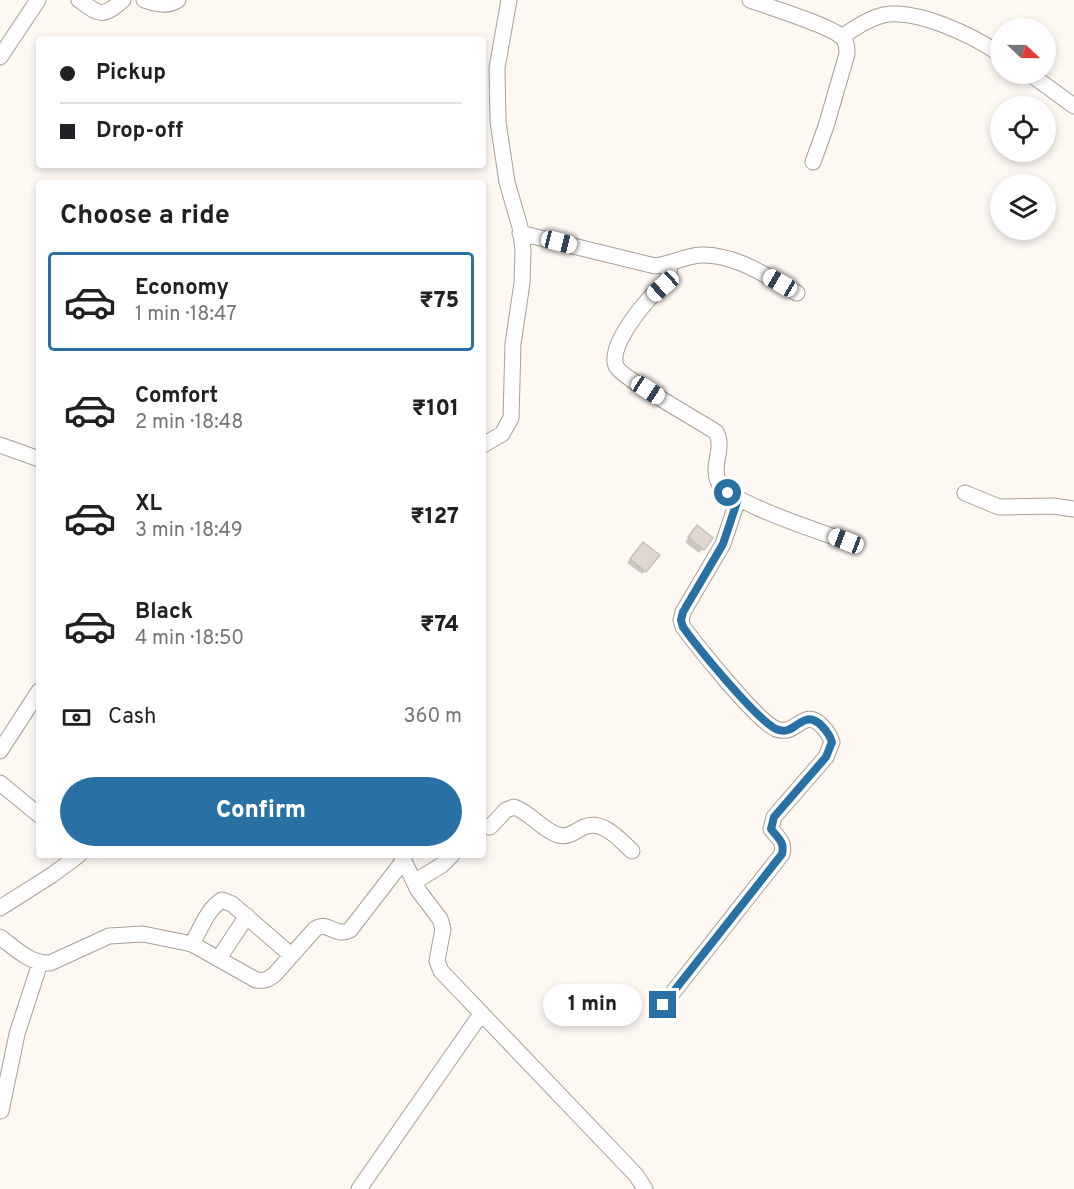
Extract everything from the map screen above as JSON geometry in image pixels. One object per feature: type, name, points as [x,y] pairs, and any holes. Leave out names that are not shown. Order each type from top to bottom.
[{"type":"street","points":[[0,57],[38,0]]},
{"type":"street","points":[[79,0],[101,14],[108,13],[123,0]]},
{"type":"street","points":[[144,0],[158,4],[170,4],[178,0]]},
{"type":"street","points":[[486,444],[502,434],[511,418],[513,344],[522,283],[523,250],[520,233],[507,182],[498,122],[490,103],[509,0]]},
{"type":"street","points":[[750,0],[829,29],[842,37],[847,45],[847,54],[813,162]]},
{"type":"street","points":[[842,37],[858,26],[884,15],[908,16],[944,25],[978,39],[990,47]]},
{"type":"street","points":[[1044,84],[1074,106]]},
{"type":"street","points":[[520,233],[655,266],[703,255],[724,258],[762,273],[797,293]]},
{"type":"street","points":[[670,264],[669,278],[642,307],[619,342],[615,350],[615,365],[633,381],[716,432],[719,438],[717,480],[728,493],[846,541]]},
{"type":"street","points":[[0,445],[36,458]]},
{"type":"street","points":[[964,493],[999,507],[1053,506],[1074,509]]},
{"type":"street","points":[[663,1005],[782,854],[784,848],[782,841],[771,829],[774,817],[826,757],[832,742],[824,728],[811,720],[806,720],[789,730],[774,728],[756,712],[683,627],[681,620],[683,612],[723,544],[738,499]]},
{"type":"street","points":[[0,751],[36,697]]},
{"type":"street","points":[[0,783],[36,813]]},
{"type":"street","points":[[486,826],[490,827],[506,810],[514,807],[556,834],[564,836],[592,825],[603,828],[632,851]]},
{"type":"street","points":[[0,908],[75,858]]},
{"type":"street","points":[[0,937],[29,958],[40,963],[50,963],[95,941],[117,935],[143,934],[192,944],[256,980],[262,981],[275,974],[315,928],[326,925],[337,933],[350,930],[401,858]]},
{"type":"street","points":[[402,858],[414,882],[440,920],[443,929],[437,961],[441,971],[636,1174],[645,1189]]},
{"type":"street","points":[[414,882],[442,865],[449,858]]},
{"type":"street","points":[[192,944],[218,902],[222,900],[232,904],[291,955]]},
{"type":"street","points":[[219,958],[247,916]]},
{"type":"street","points":[[1,1111],[17,1034],[40,963]]},
{"type":"street","points":[[359,1189],[481,1014]]},
{"type":"building","points":[[697,525],[713,538],[704,550],[688,537]]},
{"type":"building","points":[[643,542],[660,555],[646,572],[630,559]]},
{"type":"route","points":[[663,1005],[782,854],[784,848],[782,841],[771,829],[771,823],[826,757],[832,742],[824,728],[811,720],[806,720],[789,730],[774,728],[756,712],[683,627],[681,620],[683,612],[723,544],[730,527],[738,499],[728,493]]}]
